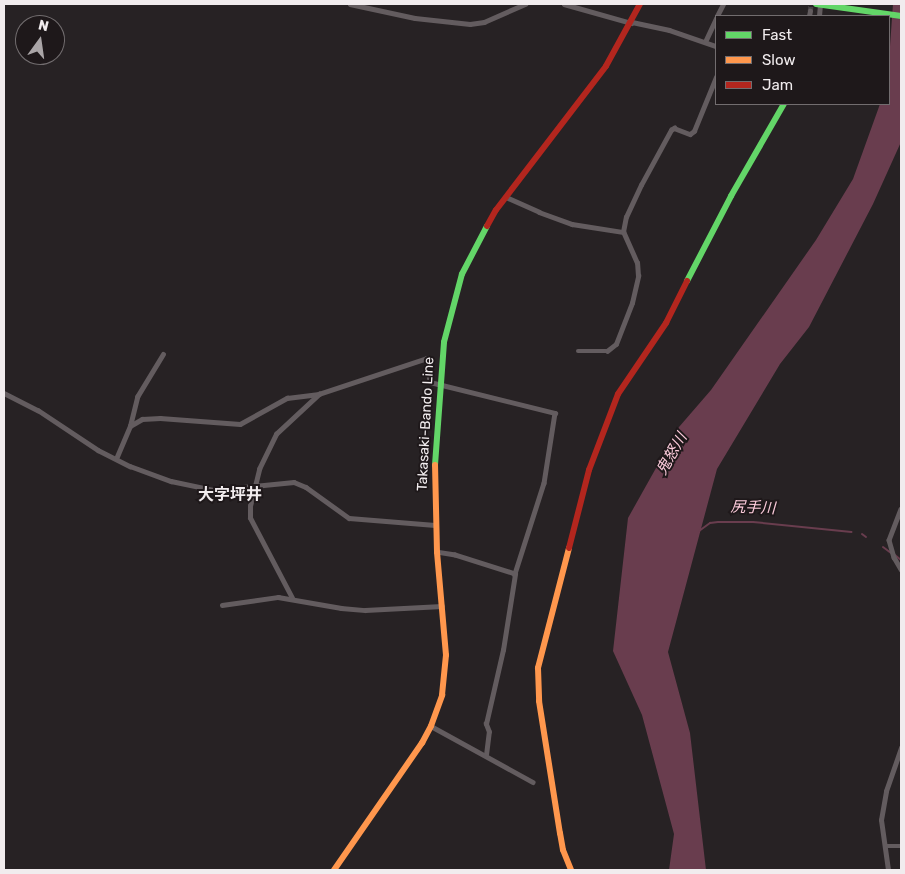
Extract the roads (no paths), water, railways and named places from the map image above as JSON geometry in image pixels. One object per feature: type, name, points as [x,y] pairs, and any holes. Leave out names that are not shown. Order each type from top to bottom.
[{"type":"main road","name":"Takasaki-Bando Line","points":[[334,870],[431,726],[440,701],[446,672],[435,524],[435,452],[446,331],[462,274],[480,238],[506,197],[601,73],[632,23],[640,4]]},
{"type":"main road","points":[[821,4],[901,16]]},
{"type":"main road","points":[[571,870],[561,841],[539,701],[538,668],[588,470],[618,394],[666,323],[731,196],[783,105]]},
{"type":"street","points":[[350,4],[415,18],[470,24],[484,22],[525,4]]},
{"type":"street","points":[[564,4],[632,23],[669,30],[715,46]]},
{"type":"street","points":[[705,42],[715,21]]},
{"type":"street","points":[[578,351],[610,350],[616,344],[638,276],[637,263],[623,232],[626,218],[640,185],[671,130],[674,128],[690,134],[694,131],[715,79]]},
{"type":"street","points":[[506,197],[572,224],[623,232]]},
{"type":"street","points":[[116,459],[130,426],[137,397],[163,354]]},
{"type":"street","points":[[130,426],[142,420],[160,418],[240,424],[287,398],[319,394],[427,358],[430,382],[556,413],[544,482],[515,574],[503,650],[486,724],[489,732],[486,755]]},
{"type":"street","points":[[4,393],[38,410],[87,444],[116,459],[171,481],[200,488],[228,489],[294,482],[306,487],[349,518],[435,524]]},
{"type":"street","points":[[292,598],[250,518],[254,486],[259,468],[276,434],[319,394]]},
{"type":"street","points":[[901,509],[890,532],[891,549],[901,569]]},
{"type":"street","points":[[437,552],[455,555],[515,574]]},
{"type":"street","points":[[222,605],[262,598],[292,598],[316,604],[357,609],[442,606]]},
{"type":"street","points":[[431,726],[533,782]]},
{"type":"street","points":[[888,870],[881,820],[886,792],[901,748]]},
{"type":"street","points":[[885,846],[901,846]]},
{"type":"water","name":"鬼怒川","points":[[893,4],[901,4],[901,142],[873,204],[809,327],[780,364],[717,469],[668,652],[690,733],[706,870],[669,870],[674,834],[642,715],[613,651],[628,518],[679,427],[711,390],[816,240],[853,179],[880,105],[890,105],[890,46]]},
{"type":"waterway","name":"尻手川","points":[[699,531],[710,523],[753,522],[851,532]]},
{"type":"waterway","name":"尻手川","points":[[862,534],[866,537]]},
{"type":"waterway","name":"尻手川","points":[[883,547],[891,553]]},
{"type":"waterway","name":"尻手川","points":[[895,555],[901,560]]},
{"type":"tunnel","points":[[810,11],[811,4]]},
{"type":"district","name":"大字坪井","points":[[230,495]]}]
